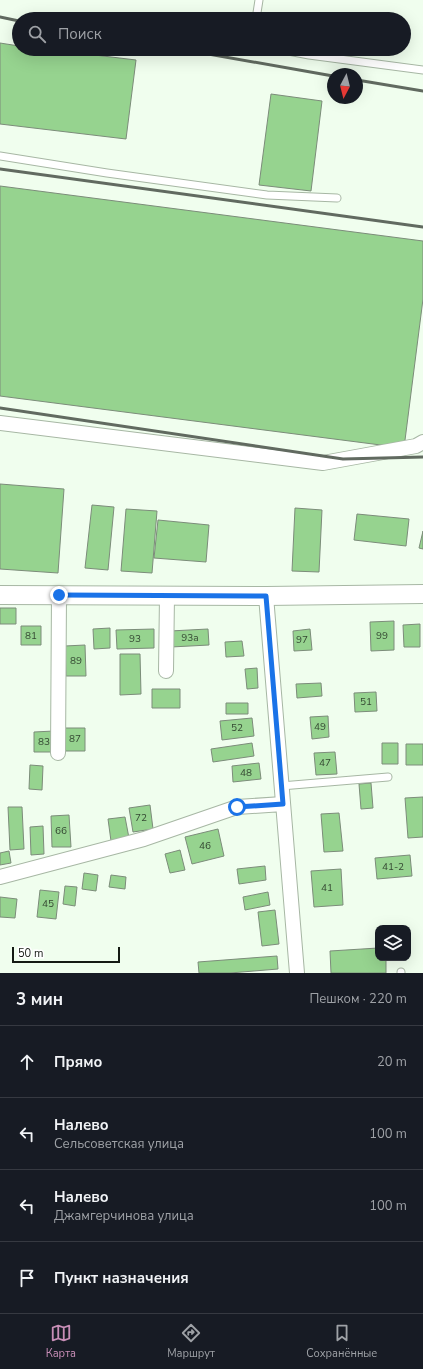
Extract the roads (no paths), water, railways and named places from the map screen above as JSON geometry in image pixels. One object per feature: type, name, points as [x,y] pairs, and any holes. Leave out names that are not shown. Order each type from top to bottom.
[{"type":"street","points":[[0,423],[324,463],[416,446],[423,442]]},
{"type":"street","points":[[0,595],[266,596],[423,594]]},
{"type":"street","points":[[58,753],[59,595]]},
{"type":"street","points":[[166,671],[167,596]]},
{"type":"street","points":[[266,596],[297,973]]},
{"type":"street","points":[[0,877],[144,839],[237,807],[283,804]]},
{"type":"lane","points":[[257,12],[259,0]]},
{"type":"lane","points":[[317,56],[423,70]]},
{"type":"lane","points":[[0,156],[107,173],[267,194],[338,198]]},
{"type":"lane","points":[[281,786],[388,777]]},
{"type":"railway","points":[[0,17],[12,20]]},
{"type":"railway","points":[[220,56],[327,75]]},
{"type":"railway","points":[[363,81],[423,91]]},
{"type":"railway","points":[[0,169],[423,227]]},
{"type":"railway","points":[[0,408],[343,459],[423,457]]}]
